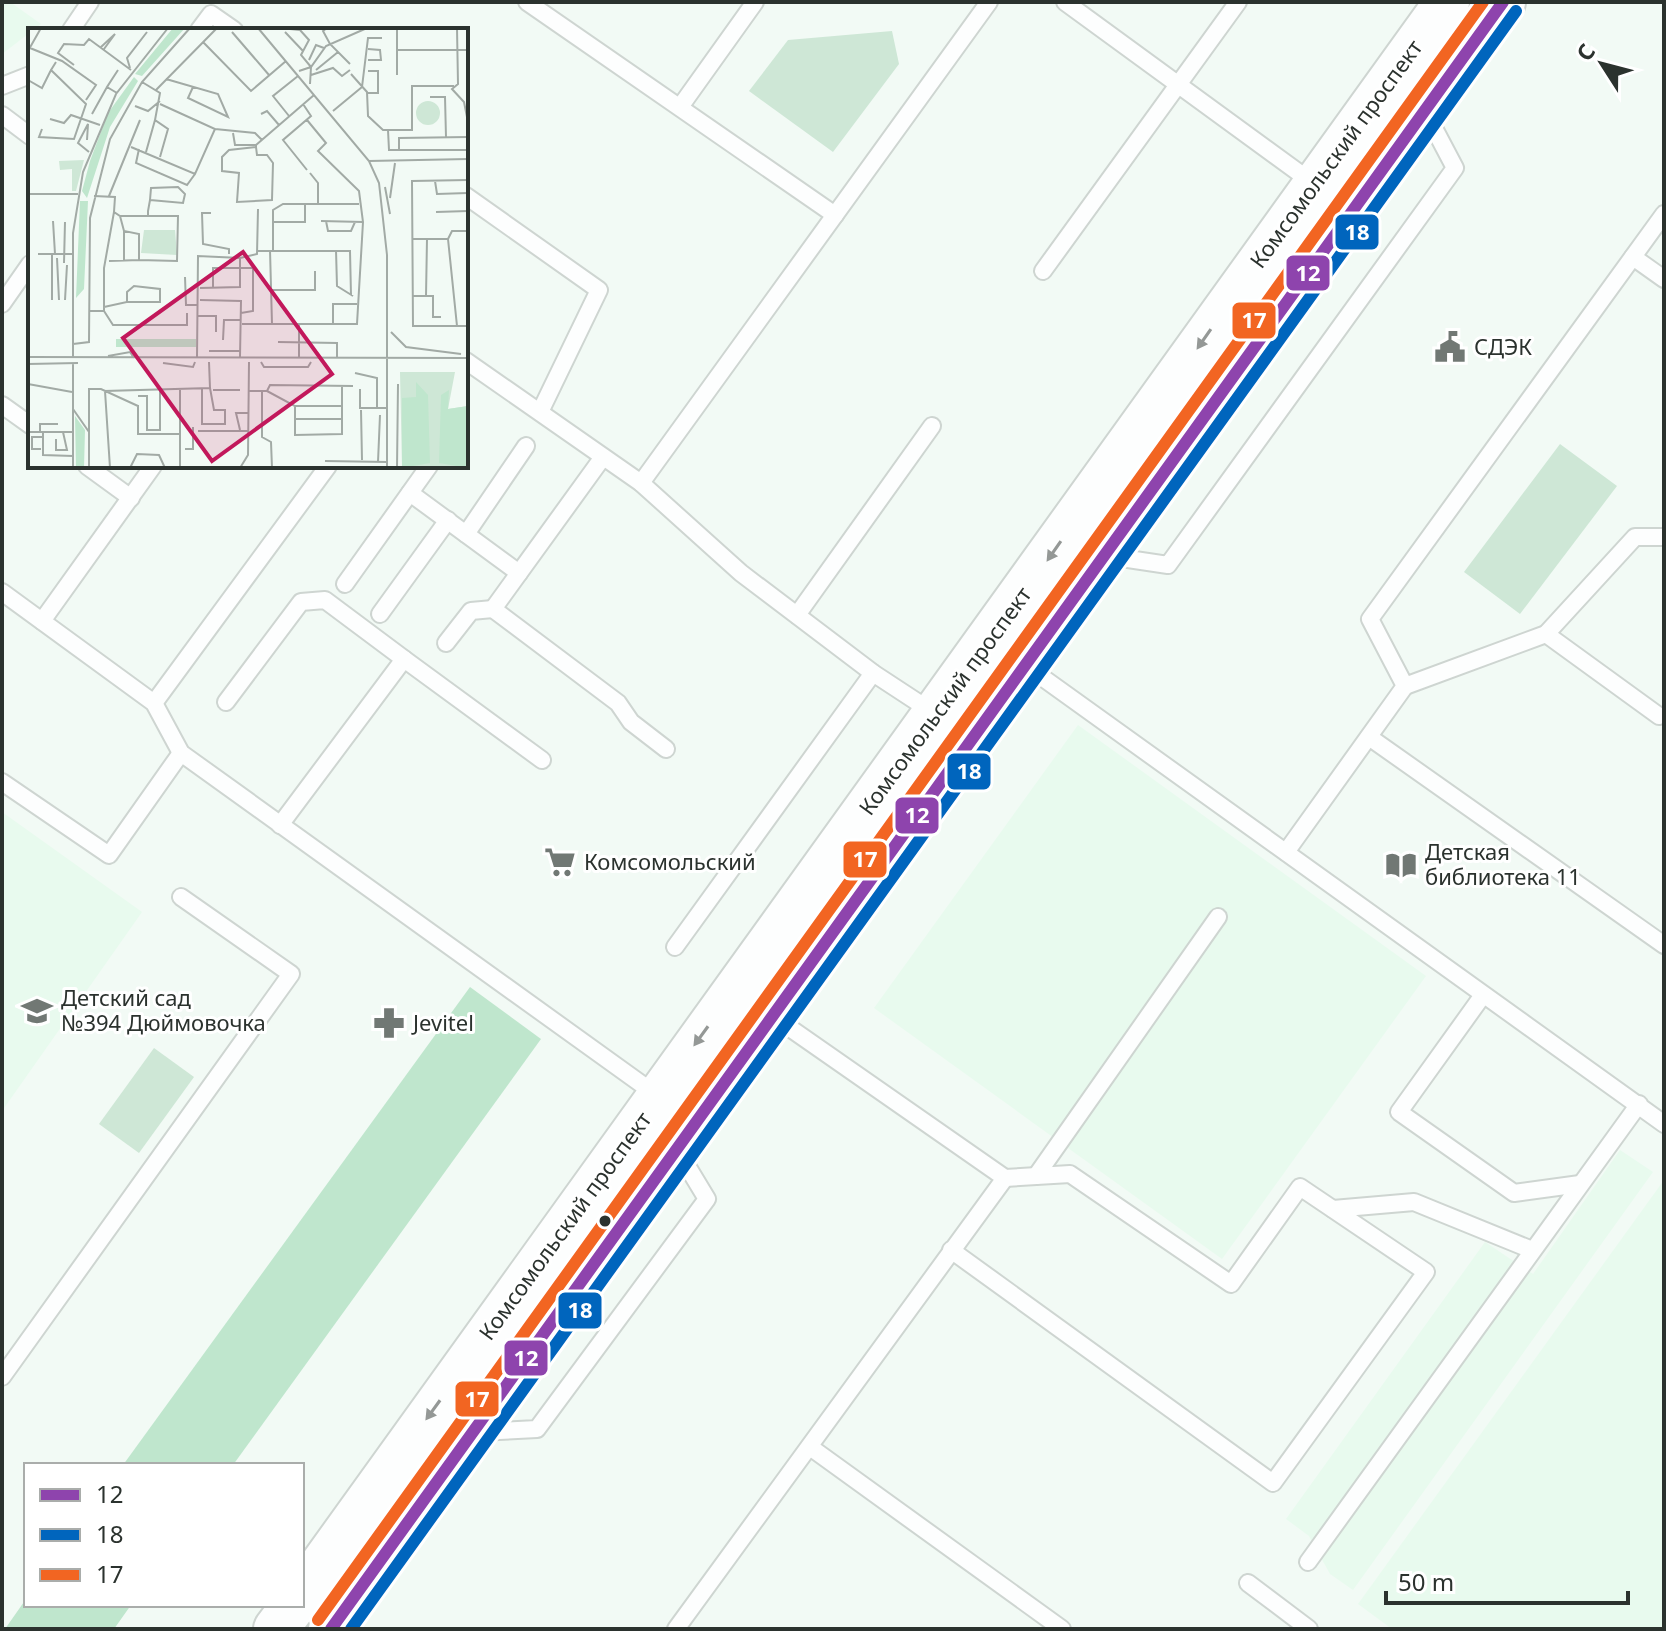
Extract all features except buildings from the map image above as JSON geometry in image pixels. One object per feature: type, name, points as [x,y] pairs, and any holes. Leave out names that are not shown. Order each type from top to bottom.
[{"type":"main road","name":"Комсомольский проспект","points":[[304,1590],[1447,2]]},
{"type":"main road","name":"Комсомольский проспект","points":[[331,1629],[1503,2]]},
{"type":"main road","points":[[935,714],[971,739]]},
{"type":"main road","points":[[772,1016],[752,1026],[742,1020],[740,1008],[816,901],[824,867]]},
{"type":"main road","points":[[614,1236],[633,1188],[686,1115],[692,1098],[690,1092],[679,1086],[658,1096]]},
{"type":"main road","points":[[276,1629],[292,1607]]},
{"type":"lane","points":[[72,28],[90,2]]},
{"type":"lane","points":[[527,2],[835,215]]},
{"type":"lane","points":[[680,107],[755,2]]},
{"type":"lane","points":[[641,483],[989,2]]},
{"type":"lane","points":[[1065,2],[1314,184]]},
{"type":"lane","points":[[1043,271],[1238,2]]},
{"type":"lane","points":[[200,28],[211,14],[231,28]]},
{"type":"lane","points":[[2,86],[28,76]]},
{"type":"lane","points":[[1102,555],[1168,565],[1455,168],[1425,110]]},
{"type":"lane","points":[[2,115],[28,134]]},
{"type":"lane","points":[[468,197],[599,290],[540,412]]},
{"type":"lane","points":[[1405,686],[1370,619],[1664,214]]},
{"type":"lane","points":[[1633,257],[1664,279]]},
{"type":"lane","points":[[2,304],[28,267]]},
{"type":"lane","points":[[468,362],[641,483],[741,573],[873,673],[935,714]]},
{"type":"lane","points":[[2,405],[28,424]]},
{"type":"lane","points":[[797,615],[932,426]]},
{"type":"lane","points":[[466,534],[526,446]]},
{"type":"lane","points":[[493,609],[603,457]]},
{"type":"lane","points":[[90,468],[131,498]]},
{"type":"lane","points":[[42,621],[152,468]]},
{"type":"lane","points":[[154,703],[327,468]]},
{"type":"lane","points":[[345,584],[428,468]]},
{"type":"lane","points":[[410,493],[519,573]]},
{"type":"lane","points":[[380,614],[448,520]]},
{"type":"lane","points":[[1286,852],[1405,686],[1546,634],[1635,537],[1664,537]]},
{"type":"lane","points":[[2,592],[154,703],[181,753],[658,1096]]},
{"type":"lane","points":[[226,702],[301,602],[325,600],[542,760]]},
{"type":"lane","points":[[446,643],[471,611],[493,609],[618,703],[631,722],[666,749]]},
{"type":"lane","points":[[1546,634],[1659,716]]},
{"type":"lane","points":[[280,825],[404,659]]},
{"type":"lane","points":[[1024,664],[1664,1124]]},
{"type":"lane","points":[[675,947],[873,673]]},
{"type":"lane","points":[[1369,737],[1664,945]]},
{"type":"lane","points":[[2,782],[109,855],[181,753]]},
{"type":"lane","points":[[2,1377],[291,974],[181,897]]},
{"type":"lane","points":[[1036,1176],[1218,917]]},
{"type":"lane","points":[[1483,995],[1399,1112],[1514,1193],[1580,1184]]},
{"type":"lane","points":[[772,1016],[1005,1178],[1070,1174],[1231,1284],[1300,1187],[1426,1272],[1273,1483],[951,1250]]},
{"type":"lane","points":[[1308,1562],[1639,1104]]},
{"type":"lane","points":[[473,1433],[537,1429],[707,1199],[677,1149]]},
{"type":"lane","points":[[679,1628],[1005,1178]]},
{"type":"lane","points":[[1333,1209],[1414,1202],[1532,1250]]},
{"type":"lane","points":[[810,1447],[1062,1629]]},
{"type":"lane","points":[[1248,1583],[1309,1629]]},
{"type":"shaded area","points":[[2,2],[10,2],[41,24],[28,28],[28,34],[2,54]]},
{"type":"shaded area","points":[[892,31],[899,64],[833,152],[749,91],[788,40]]},
{"type":"shaded area","points":[[1560,444],[1617,486],[1520,614],[1464,572]]},
{"type":"shaded area","points":[[1078,725],[1426,976],[1222,1259],[874,1008]]},
{"type":"shaded area","name":"Детский сад №394 Дюймовочка","points":[[2,812],[142,912],[2,1111]]},
{"type":"shaded area","points":[[154,1048],[194,1077],[139,1153],[99,1124]]},
{"type":"shaded area","points":[[1620,1150],[1653,1172],[1353,1590],[1330,1574],[1309,1536],[1286,1519],[1485,1242],[1533,1274]]},
{"type":"shaded area","points":[[1664,1180],[1664,1629],[1392,1629],[1358,1604]]},
{"type":"green space","points":[[470,987],[541,1039],[234,1463],[124,1463]]},
{"type":"green space","points":[[24,1602],[24,1607],[130,1607],[114,1629],[5,1629]]},
{"type":"transit line","name":"17","points":[[318,1620],[1483,2]]},
{"type":"transit line","name":"12","points":[[331,1629],[1503,2]]},
{"type":"transit line","name":"18","points":[[351,1629],[1516,11]]},
{"type":"place","name":"СДЭК","points":[[1450,347]]},
{"type":"place","name":"Комсомольский","points":[[560,862]]},
{"type":"place","name":"Детская библиотека 11","points":[[1401,865]]},
{"type":"place","name":"Детский сад №394 Дюймовочка","points":[[37,1011]]},
{"type":"place","name":"Jevitel","points":[[389,1023]]}]
